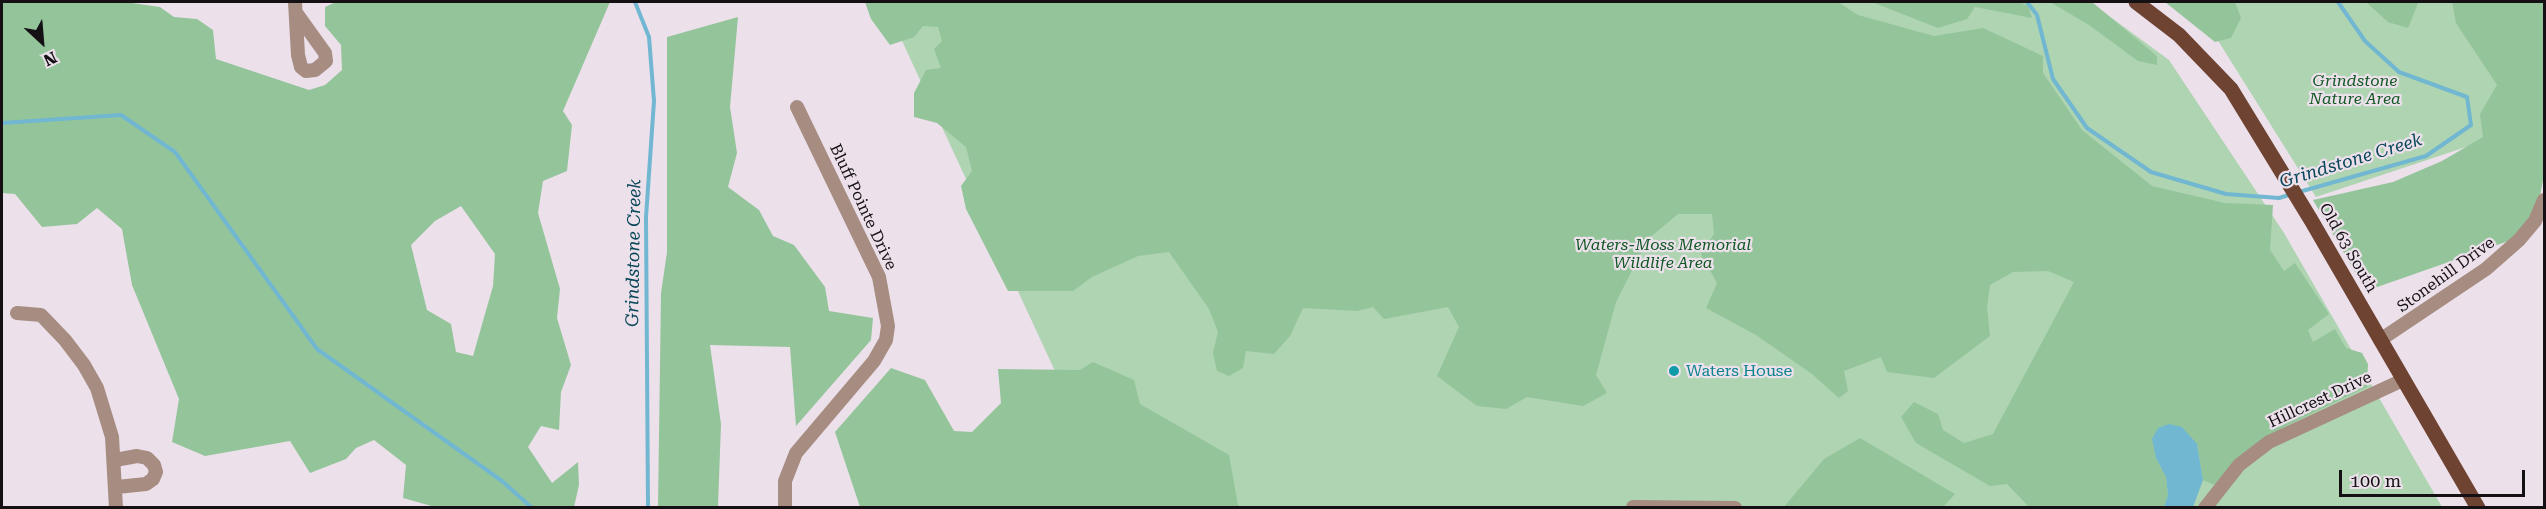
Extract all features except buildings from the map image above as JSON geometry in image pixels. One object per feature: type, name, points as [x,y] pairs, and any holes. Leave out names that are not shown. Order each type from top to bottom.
[{"type":"main road","name":"Old 63 South","points":[[2136,2],[2204,59],[2231,89],[2270,150],[2478,507]]},
{"type":"street","name":"Bluff Pointe Drive","points":[[785,507],[784,481],[796,453],[874,361],[886,340],[888,326],[879,277],[797,107]]},
{"type":"street","name":"Stonehill Drive","points":[[2380,340],[2486,269],[2535,221],[2544,200]]},
{"type":"street","points":[[17,313],[41,315],[65,340],[84,365],[106,413],[115,460],[116,507]]},
{"type":"street","name":"Hillcrest Drive","points":[[2205,507],[2239,465],[2269,442],[2403,380]]},
{"type":"street","points":[[115,460],[137,456],[147,458],[154,465],[156,472],[153,479],[146,484],[117,487]]},
{"type":"street","points":[[1633,507],[1735,507]]},
{"type":"green space","points":[[2,2],[125,2],[160,7],[174,17],[197,19],[213,30],[216,59],[309,90],[325,85],[342,70],[341,45],[325,26],[325,7],[336,2],[610,2],[563,111],[572,125],[567,171],[543,181],[538,213],[560,289],[557,318],[571,365],[561,392],[559,430],[541,426],[528,447],[552,483],[578,462],[579,485],[574,507],[435,507],[403,498],[406,465],[374,440],[356,448],[346,459],[310,473],[290,441],[205,456],[172,442],[179,399],[132,285],[122,229],[97,208],[77,224],[42,227],[15,194],[2,193]],"holes":[[[461,206],[495,254],[493,286],[473,356],[456,352],[451,324],[427,310],[411,245],[435,221]]]},
{"type":"green space","name":"Waters-Moss Memorial Wildlife Area","points":[[865,2],[1838,2],[1858,15],[1934,36],[1983,28],[2043,56],[2043,73],[2082,130],[2152,186],[2225,203],[2273,205],[2270,250],[2284,271],[2295,263],[2329,314],[2308,330],[2313,342],[2335,329],[2346,348],[2362,353],[2368,364],[2367,387],[2286,426],[2248,450],[2214,485],[2203,480],[2197,444],[2156,458],[2166,477],[2168,495],[2164,507],[2029,507],[2007,484],[1990,486],[1916,443],[1901,417],[1914,402],[1938,414],[1943,430],[1964,443],[1993,434],[2074,282],[2048,271],[2013,272],[1990,285],[1987,307],[1990,336],[1934,378],[1887,372],[1881,357],[1844,371],[1848,391],[1839,398],[1812,374],[1756,335],[1706,308],[1717,283],[1701,254],[1714,234],[1712,214],[1678,214],[1648,239],[1616,302],[1596,375],[1607,393],[1583,406],[1527,397],[1506,409],[1477,406],[1437,376],[1459,327],[1448,307],[1384,319],[1373,307],[1357,311],[1303,308],[1290,336],[1274,354],[1246,351],[1243,368],[1229,376],[1217,371],[1213,353],[1218,332],[1209,309],[1169,252],[1138,256],[1092,277],[1073,291],[1008,291],[966,209],[961,186],[972,171],[966,147],[937,123],[914,117],[914,93],[926,70],[941,68],[934,49],[942,41],[938,27],[923,26],[914,37],[890,45],[871,19]]},
{"type":"green space","name":"Waters-Moss Memorial Wildlife Area","points":[[884,2],[2090,2],[2169,60],[2284,233],[2442,507],[1118,507]]},
{"type":"green space","points":[[1872,2],[2020,2],[2028,6],[2032,18],[1975,7],[1967,19],[1938,28]]},
{"type":"green space","points":[[2050,2],[2092,2],[2157,56],[2157,65],[2138,61],[2089,25]]},
{"type":"green space","points":[[2165,2],[2235,2],[2241,18],[2231,38],[2215,42]]},
{"type":"green space","name":"Grindstone Nature Area","points":[[2170,2],[2544,2],[2544,8],[2528,18],[2528,222],[2466,147],[2316,197],[2217,39]]},
{"type":"green space","points":[[2366,2],[2423,2],[2418,3],[2408,28],[2388,22]]},
{"type":"green space","points":[[2452,2],[2543,2],[2544,175],[2536,217],[2517,238],[2366,291],[2313,200],[2393,182],[2442,161],[2483,137],[2480,114],[2497,85],[2456,23]]},
{"type":"green space","points":[[738,17],[730,107],[737,153],[728,187],[759,210],[773,236],[794,245],[825,287],[829,311],[873,318],[871,340],[796,426],[790,347],[710,345],[721,424],[718,507],[658,507],[661,293],[667,252],[667,37]]},
{"type":"green space","points":[[1093,362],[1134,380],[1140,404],[1229,455],[1238,505],[1241,507],[860,507],[835,432],[891,368],[925,380],[954,431],[972,432],[1001,403],[998,369],[1080,370]]},
{"type":"green space","points":[[1860,438],[1955,494],[1943,507],[1784,507],[1824,459]]},
{"type":"water","points":[[2169,424],[2182,427],[2197,444],[2203,480],[2193,507],[2164,507],[2168,495],[2166,477],[2156,458],[2152,439],[2158,428]]},
{"type":"waterway","name":"Grindstone Creek","points":[[635,2],[649,37],[654,101],[646,217],[648,508]]},
{"type":"waterway","name":"Grindstone Creek","points":[[2027,2],[2037,15],[2053,79],[2087,128],[2151,172],[2226,194],[2279,198],[2292,194]]},
{"type":"waterway","name":"Grindstone Creek","points":[[2299,192],[2426,156],[2471,125],[2467,97],[2399,72],[2365,41],[2338,2]]},
{"type":"waterway","points":[[2,123],[121,115],[175,152],[317,349],[502,481],[532,508]]},
{"type":"place","name":"Waters House","points":[[1674,371]]}]
